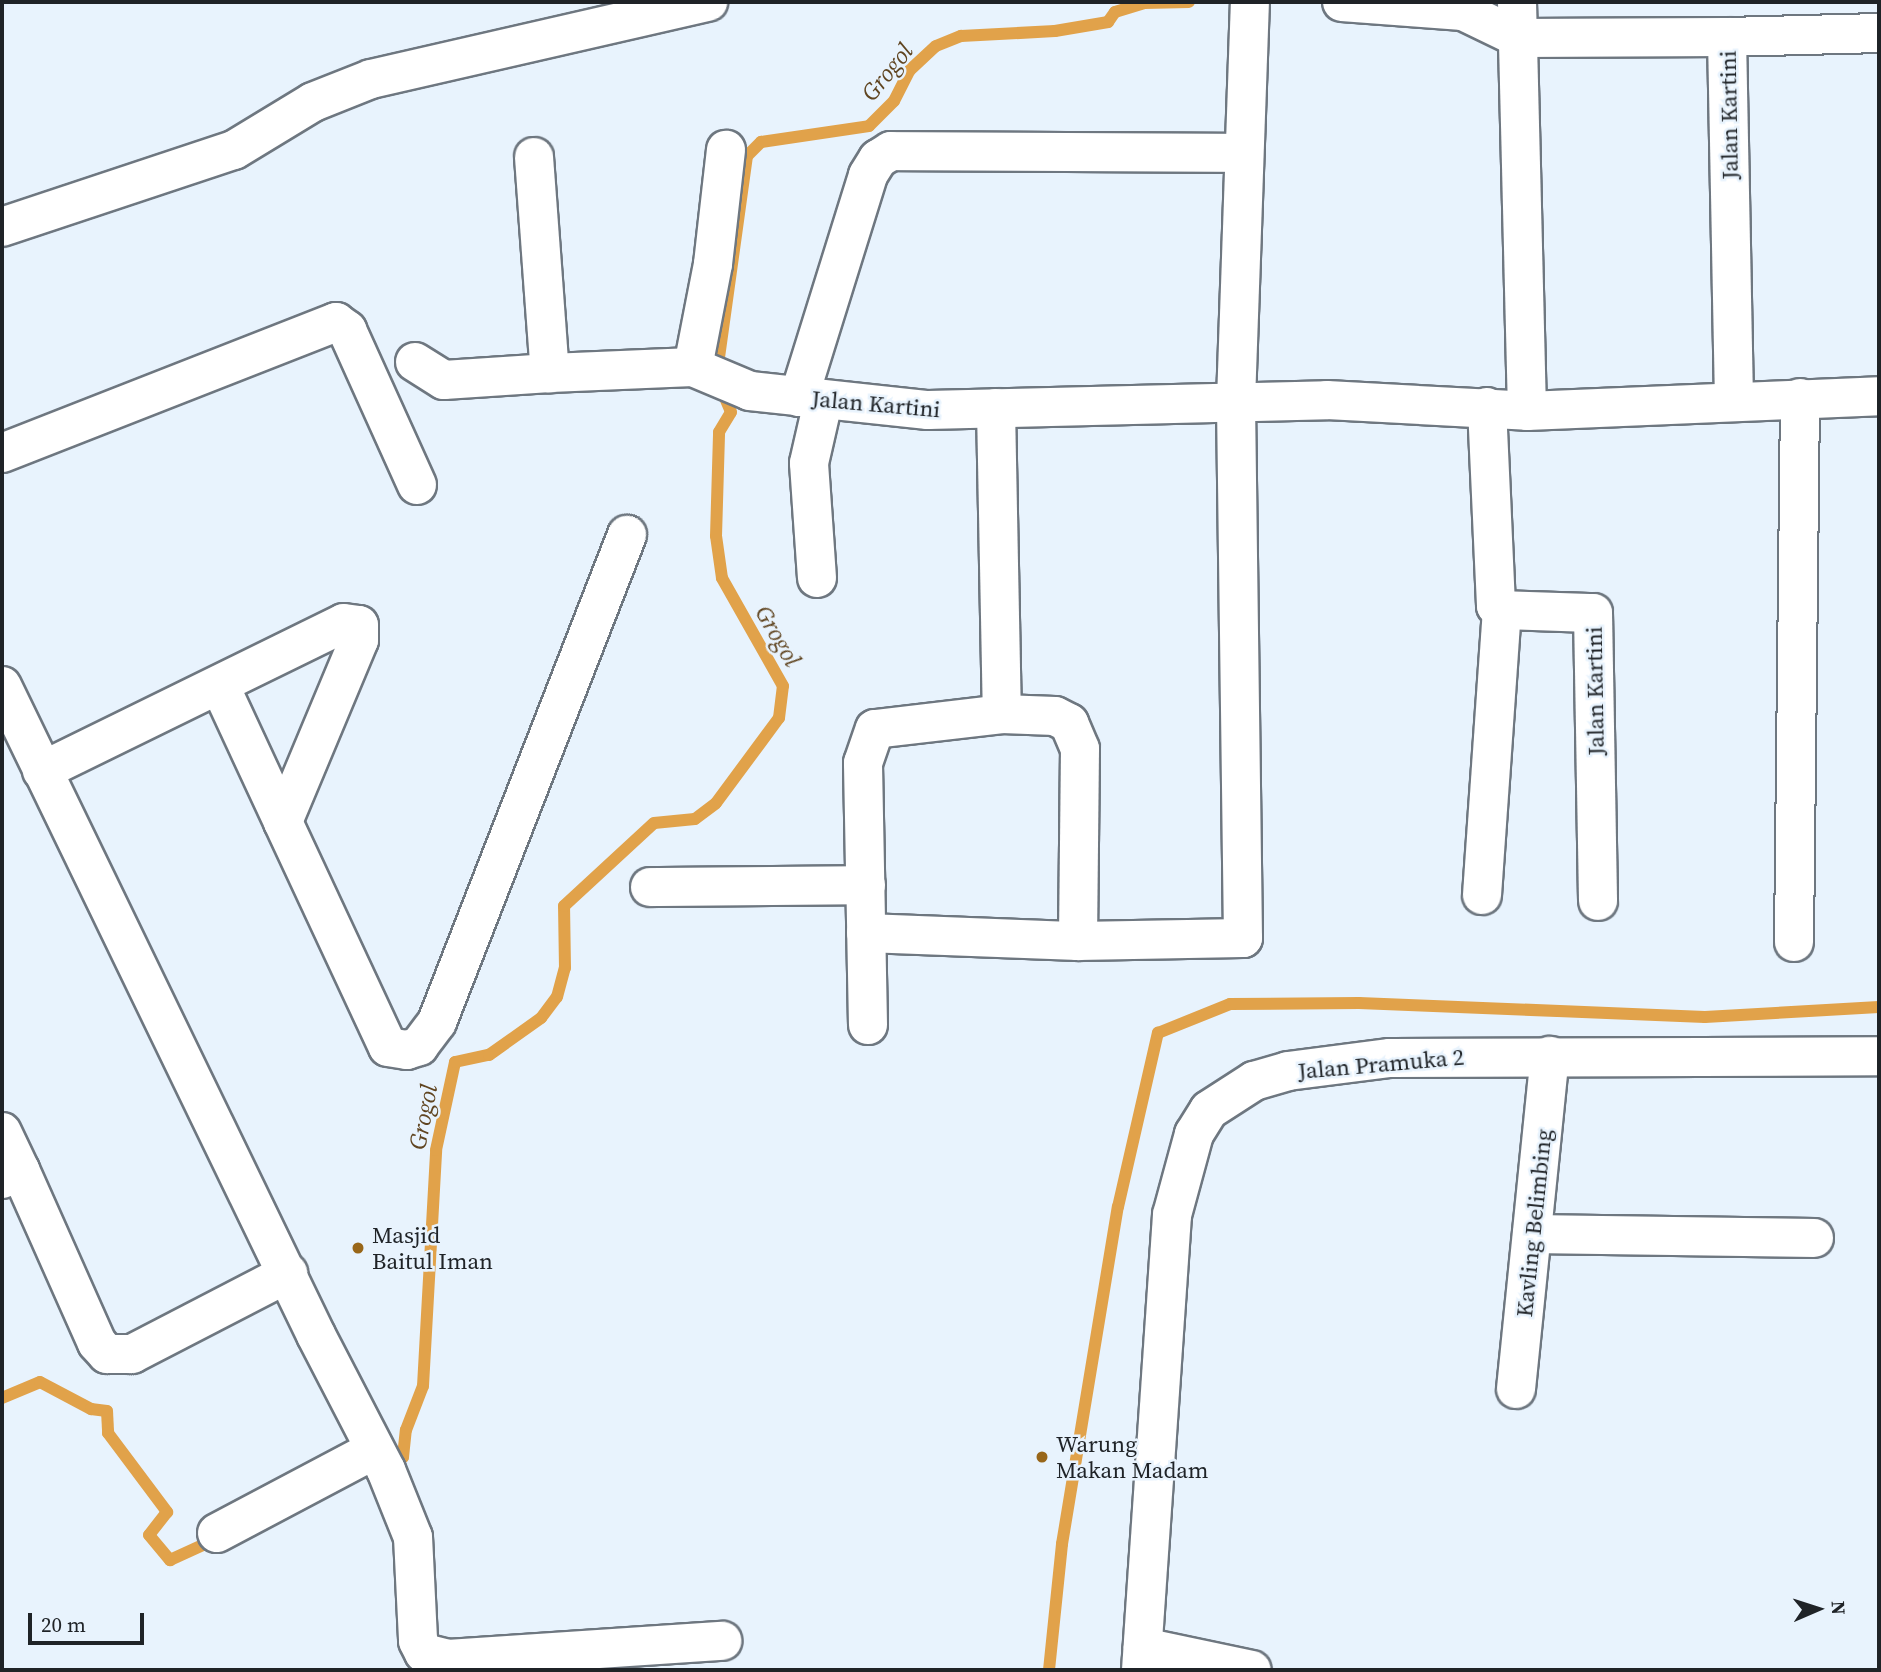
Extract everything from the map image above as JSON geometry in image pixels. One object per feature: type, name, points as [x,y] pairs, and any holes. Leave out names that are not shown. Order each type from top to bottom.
[{"type":"street","points":[[2,228],[234,150],[313,102],[371,79],[708,2]]},
{"type":"street","points":[[866,933],[1078,941],[1243,937],[1236,401],[1242,153],[1250,2]]},
{"type":"street","points":[[1342,2],[1463,11],[1518,20],[1527,411]]},
{"type":"street","name":"Jalan Kartini","points":[[1518,20],[1727,37],[1734,401]]},
{"type":"street","points":[[1727,37],[1879,33]]},
{"type":"street","points":[[704,371],[726,150]]},
{"type":"street","name":"Jalan Kartini","points":[[1242,153],[891,151],[878,159],[868,175],[811,399],[898,409],[1236,401],[1377,401],[1527,411],[1879,396]]},
{"type":"street","points":[[534,157],[550,373]]},
{"type":"street","points":[[2,453],[336,322],[347,330],[417,485]]},
{"type":"street","points":[[415,362],[444,380],[550,373],[704,371],[750,391],[811,399],[809,463],[817,578]]},
{"type":"street","points":[[1794,942],[1800,398]]},
{"type":"street","points":[[1482,895],[1502,610],[1493,598],[1487,407]]},
{"type":"street","points":[[996,408],[1002,714]]},
{"type":"street","points":[[220,686],[388,1046],[407,1050],[419,1046],[437,1022],[627,535]]},
{"type":"street","name":"Jalan Kartini","points":[[1502,610],[1593,613],[1598,901]]},
{"type":"street","points":[[42,771],[344,623],[359,625],[359,640],[283,822]]},
{"type":"street","points":[[2,686],[374,1450],[413,1537],[418,1641],[424,1653],[448,1659],[722,1641]]},
{"type":"street","points":[[868,1025],[863,763],[875,729],[1002,714],[1055,716],[1069,723],[1076,734],[1080,750],[1078,941]]},
{"type":"street","points":[[650,887],[866,885]]},
{"type":"street","name":"Jalan Pramuka 2","points":[[1142,1659],[1171,1215],[1189,1147],[1209,1110],[1254,1081],[1288,1071],[1390,1058],[1548,1079],[1879,1056]]},
{"type":"street","name":"Kavling Belimbing","points":[[1516,1390],[1548,1079]]},
{"type":"street","points":[[2,1132],[11,1175],[97,1343],[107,1354],[132,1354],[288,1273]]},
{"type":"street","points":[[1532,1234],[1814,1238]]},
{"type":"street","points":[[217,1533],[374,1450]]},
{"type":"street","points":[[1142,1659],[1252,1670]]},
{"type":"waterway","name":"Grogol","points":[[717,372],[747,156],[761,142],[869,126],[894,101],[910,70],[936,46],[961,36],[1055,31],[1108,22],[1115,12],[1144,3],[1189,2]]},
{"type":"waterway","name":"Grogol","points":[[389,1462],[403,1457],[406,1430],[423,1386],[436,1150],[455,1062],[489,1055],[541,1018],[557,997],[565,968],[564,906],[654,823],[695,819],[716,803],[779,718],[783,686],[722,578],[716,536],[719,432],[731,412],[721,389]]},
{"type":"waterway","points":[[1049,1670],[1062,1544],[1118,1207],[1158,1033],[1230,1004],[1359,1003],[1705,1017],[1879,1007]]},
{"type":"waterway","name":"Grogol","points":[[2,1398],[40,1382],[91,1409],[107,1411],[108,1433],[167,1512],[149,1535],[170,1560],[218,1538]]},
{"type":"place","name":"Masjid Baitul Iman","points":[[358,1248]]},
{"type":"place","name":"Warung Makan Madam","points":[[1042,1457]]}]
